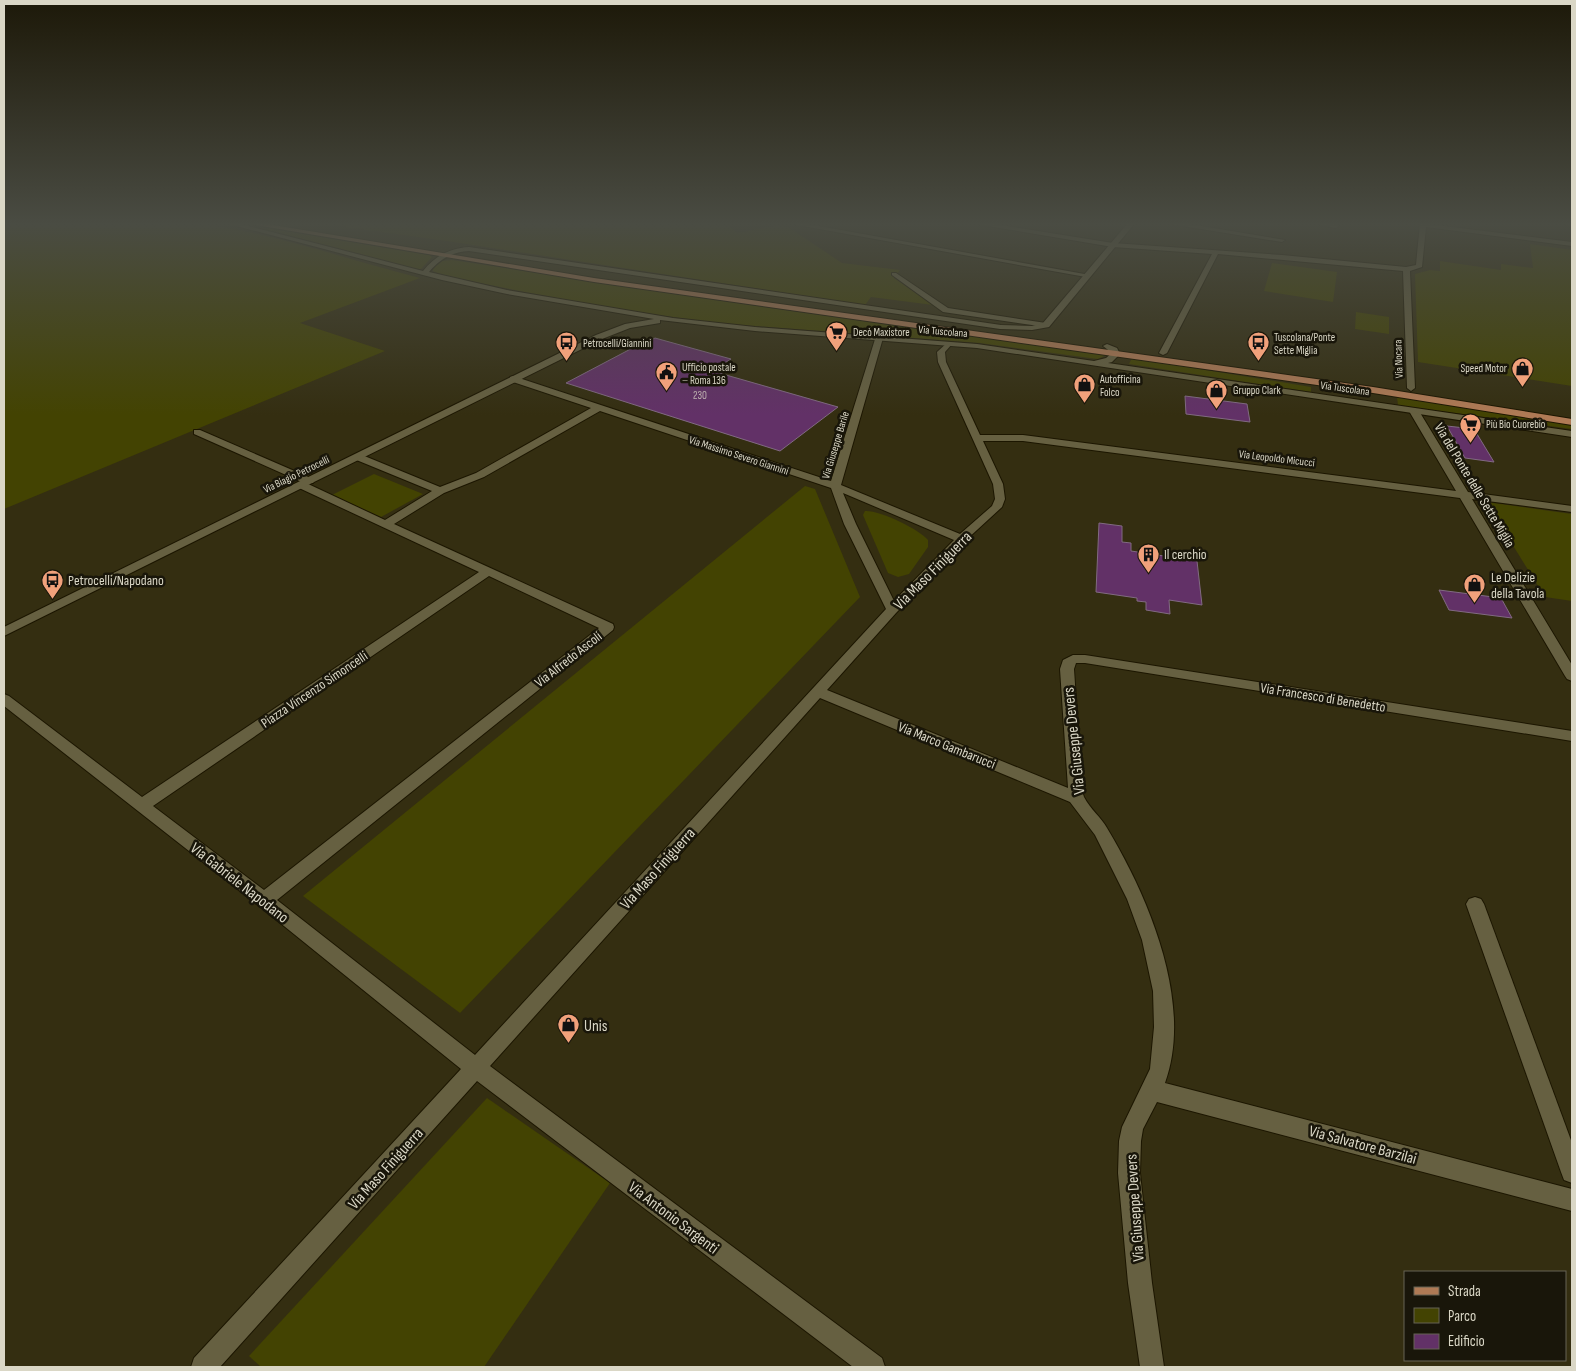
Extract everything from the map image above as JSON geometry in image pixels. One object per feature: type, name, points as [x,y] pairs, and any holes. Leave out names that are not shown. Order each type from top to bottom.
[{"type":"main road","name":"Via Tuscolana","points":[[635,287],[1398,393],[1572,422]]},
{"type":"main road","name":"Via Tuscolana","points":[[680,287],[1411,388],[1572,415]]},
{"type":"street","name":"Via Tuscolana","points":[[490,287],[598,308],[673,320],[755,329],[948,344],[1093,363],[1572,434]]},
{"type":"street","points":[[719,287],[788,302]]},
{"type":"street","name":"Via Tuscolana","points":[[722,287],[1008,328]]},
{"type":"street","points":[[913,287],[946,310],[1046,324]]},
{"type":"street","points":[[936,322],[1008,328],[1036,328],[1046,324],[1076,287]]},
{"type":"street","points":[[1163,354],[1198,287]]},
{"type":"street","name":"Via Nocara","points":[[1407,287],[1411,388]]},
{"type":"street","name":"Via Biagio Petrocelli","points":[[598,308],[609,321],[599,337]]},
{"type":"street","name":"Via Biagio Petrocelli","points":[[4,632],[599,337],[633,325],[673,320]]},
{"type":"street","points":[[1045,337],[1046,324]]},
{"type":"street","name":"Via Giuseppe Barile","points":[[879,338],[835,486],[850,524],[892,610]]},
{"type":"street","name":"Via Maso Finiguerra","points":[[203,1367],[892,610],[961,540],[994,511],[1000,499],[998,484],[942,362],[941,352],[948,344]]},
{"type":"street","points":[[1093,363],[1109,360],[1116,354],[1115,351],[1107,346]]},
{"type":"street","name":"Via Massimo Severo Giannini","points":[[513,379],[835,486],[961,540]]},
{"type":"street","points":[[385,524],[440,491],[472,479],[598,408]]},
{"type":"street","name":"Via del Ponte delle Sette Miglia","points":[[1414,411],[1572,676]]},
{"type":"street","name":"Via Alfredo Ascoli","points":[[197,432],[305,483],[385,524],[608,628],[264,900]]},
{"type":"street","name":"Via Leopoldo Micucci","points":[[977,438],[1006,437],[1030,439],[1572,509]]},
{"type":"street","points":[[358,457],[440,491]]},
{"type":"street","name":"Piazza Vincenzo Simoncelli","points":[[141,806],[487,572]]},
{"type":"street","name":"Via Francesco di Benedetto","points":[[1073,659],[1085,659],[1572,736]]},
{"type":"street","name":"Via Giuseppe Devers","points":[[1073,659],[1068,663],[1066,669],[1076,798],[1101,832],[1122,869],[1146,925],[1162,991],[1164,1027],[1160,1068],[1152,1090],[1133,1128],[1128,1156],[1140,1283],[1152,1367]]},
{"type":"street","name":"Via Marco Gambarucci","points":[[818,692],[1076,798]]},
{"type":"street","name":"Via Gabriele Napodano","points":[[4,699],[475,1066]]},
{"type":"street","points":[[1475,904],[1572,1172]]},
{"type":"street","name":"Via Antonio Sargenti","points":[[475,1066],[873,1367]]},
{"type":"street","name":"Via Salvatore Barzilai","points":[[1152,1090],[1572,1200]]},
{"type":"green space","points":[[4,287],[396,287],[300,323],[385,351],[4,509]]},
{"type":"green space","points":[[501,287],[631,287],[1106,355],[1098,359],[980,343],[716,323],[613,308]]},
{"type":"green space","points":[[747,287],[907,287],[933,305],[871,297],[865,305]]},
{"type":"green space","points":[[1265,287],[1335,287],[1333,302],[1264,291]]},
{"type":"green space","points":[[1415,287],[1572,287],[1572,386],[1418,362]]},
{"type":"green space","points":[[1356,312],[1389,317],[1389,334],[1355,329]]},
{"type":"green space","points":[[1132,358],[1311,387],[1311,392],[1129,364]]},
{"type":"green space","points":[[1397,397],[1572,425],[1572,429],[1398,405]]},
{"type":"green space","points":[[374,474],[423,494],[381,517],[332,495]]},
{"type":"green space","points":[[805,486],[815,489],[860,597],[460,1013],[303,896]]},
{"type":"green space","points":[[1486,502],[1572,514],[1572,601],[1545,597]]},
{"type":"green space","points":[[865,511],[898,521],[928,540],[928,547],[909,574],[898,577],[888,573],[863,515]]},
{"type":"green space","points":[[487,1098],[610,1183],[484,1367],[261,1367],[249,1356]]},
{"type":"building","points":[[655,338],[731,359],[712,371],[838,407],[780,451],[566,383]]},
{"type":"building","name":"Gruppo Clark","points":[[1185,396],[1247,404],[1250,422],[1186,414]]},
{"type":"building","name":"Più Bio Cuorebio","points":[[1447,426],[1474,429],[1494,462],[1465,458]]},
{"type":"building","name":"Il cerchio","points":[[1099,523],[1122,526],[1122,542],[1131,543],[1131,551],[1197,561],[1202,605],[1169,600],[1170,614],[1146,610],[1146,602],[1137,601],[1137,598],[1096,592]]},
{"type":"building","name":"Le Delizie della Tavola","points":[[1439,590],[1501,598],[1512,618],[1449,610]]},
{"type":"place","name":"Decò Maxistore","points":[[837,351]]},
{"type":"place","name":"Petrocelli/Giannini","points":[[567,362]]},
{"type":"place","name":"Tuscolana/Ponte Sette Miglia","points":[[1258,362]]},
{"type":"place","name":"Speed Motor","points":[[1523,387]]},
{"type":"place","name":"Ufficio postale – Roma 136","points":[[666,392]]},
{"type":"place","name":"Autofficina Folco","points":[[1084,404]]},
{"type":"place","name":"Gruppo Clark","points":[[1217,409]]},
{"type":"place","name":"Più Bio Cuorebio","points":[[1470,443]]},
{"type":"place","name":"Il cerchio","points":[[1148,573]]},
{"type":"place","name":"Petrocelli/Napodano","points":[[52,599]]},
{"type":"place","name":"Le Delizie della Tavola","points":[[1475,604]]},
{"type":"place","name":"Unis","points":[[568,1044]]}]
